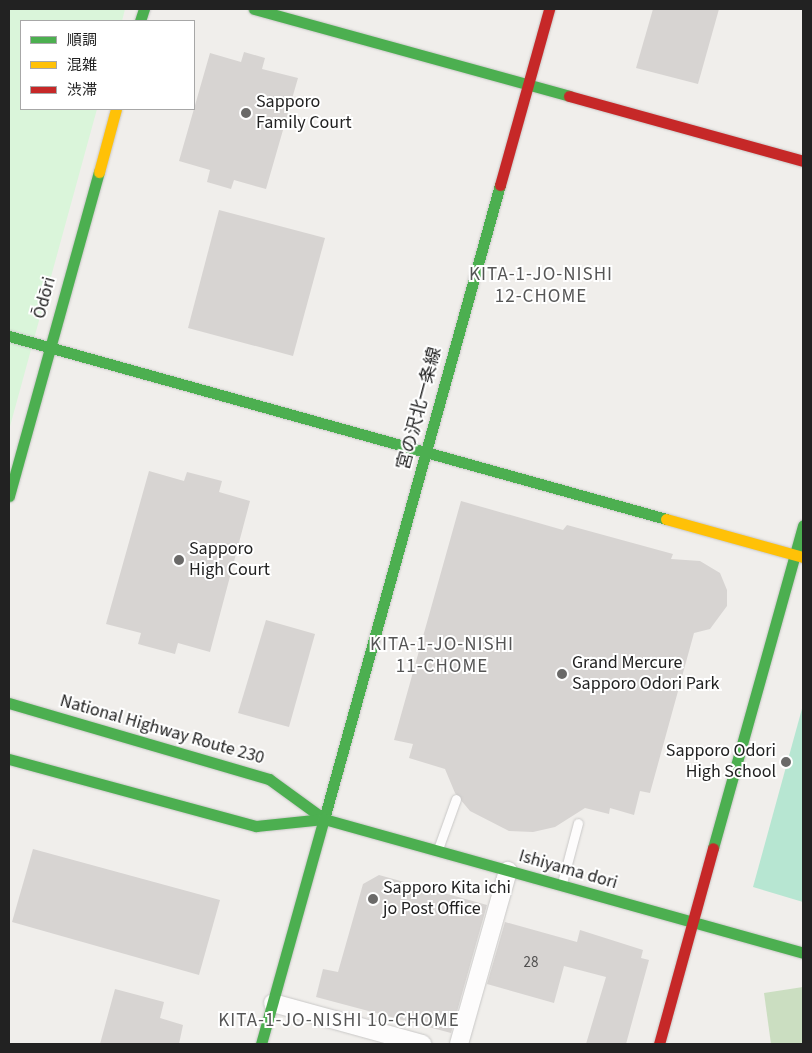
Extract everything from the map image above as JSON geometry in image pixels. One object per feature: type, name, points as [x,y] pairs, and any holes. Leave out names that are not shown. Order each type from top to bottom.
[{"type":"main road","points":[[254,9],[803,161]]},
{"type":"main road","name":"宮の沢北一条線","points":[[324,819],[549,9]]},
{"type":"main road","name":"Ōdōri","points":[[9,496],[116,110]]},
{"type":"main road","points":[[9,336],[799,556]]},
{"type":"main road","points":[[659,1044],[692,923],[799,556],[803,525]]},
{"type":"main road","name":"National Highway Route 230","points":[[9,703],[268,779],[324,819]]},
{"type":"main road","points":[[9,759],[256,826],[324,819],[261,1044]]},
{"type":"main road","name":"Ishiyama dori","points":[[324,819],[803,953]]},
{"type":"street","points":[[459,1044],[508,871]]},
{"type":"street","points":[[273,1003],[422,1044]]},
{"type":"lane","points":[[438,851],[456,799]]},
{"type":"lane","points":[[561,886],[578,823]]},
{"type":"green space","points":[[9,9],[125,9],[122,20],[20,20],[20,110],[97,110],[9,430]]},
{"type":"green space","points":[[803,705],[803,902],[753,887]]},
{"type":"green space","points":[[803,987],[803,1044],[771,1044],[764,993]]},
{"type":"building","points":[[653,9],[719,9],[698,84],[636,68]]},
{"type":"building","points":[[244,52],[265,58],[262,69],[298,78],[266,189],[234,180],[231,189],[207,182],[210,170],[179,161],[210,53],[241,62]]},
{"type":"building","points":[[219,210],[325,238],[293,356],[188,328]]},
{"type":"building","name":"Sapporo High Court","points":[[149,471],[184,481],[187,472],[222,481],[219,492],[250,501],[210,652],[178,643],[175,654],[138,644],[141,633],[106,624]]},
{"type":"building","points":[[461,501],[563,530],[567,525],[673,554],[671,559],[700,561],[720,573],[727,590],[727,606],[710,629],[694,633],[650,793],[640,791],[634,815],[610,808],[609,814],[585,808],[555,827],[533,832],[509,831],[470,811],[455,793],[445,769],[409,758],[413,744],[394,740]]},
{"type":"building","points":[[266,620],[315,634],[289,727],[238,713]]},
{"type":"building","points":[[33,849],[220,900],[199,975],[12,922]]},
{"type":"building","points":[[379,875],[487,905],[451,1033],[316,997],[323,969],[338,972],[363,884]]},
{"type":"building","points":[[505,922],[577,942],[580,930],[643,950],[641,958],[649,960],[626,1044],[586,1044],[606,977],[564,966],[554,1003],[487,984]]},
{"type":"building","points":[[115,989],[164,1002],[160,1018],[183,1025],[179,1044],[100,1044]]},
{"type":"traffic: fast","points":[[140,20],[144,9]]},
{"type":"traffic: fast","points":[[254,9],[569,96]]},
{"type":"traffic: fast","points":[[9,496],[99,172]]},
{"type":"traffic: fast","points":[[324,819],[500,185]]},
{"type":"traffic: fast","points":[[9,336],[666,519]]},
{"type":"traffic: fast","points":[[713,848],[803,525]]},
{"type":"traffic: fast","points":[[9,703],[269,779],[324,819]]},
{"type":"traffic: fast","points":[[9,759],[256,826],[324,819]]},
{"type":"traffic: fast","points":[[324,819],[803,953]]},
{"type":"traffic: fast","points":[[261,1044],[324,819]]},
{"type":"traffic: slow","points":[[99,172],[116,110]]},
{"type":"traffic: slow","points":[[666,519],[803,557]]},
{"type":"traffic: jam","points":[[500,185],[549,9]]},
{"type":"traffic: jam","points":[[569,96],[803,161]]},
{"type":"traffic: jam","points":[[659,1044],[713,848]]},
{"type":"place","name":"Sapporo Family Court","points":[[246,113]]},
{"type":"place","name":"Sapporo High Court","points":[[179,560]]},
{"type":"place","name":"Grand Mercure Sapporo Odori Park","points":[[562,674]]},
{"type":"place","name":"Sapporo Odori High School","points":[[786,762]]},
{"type":"place","name":"Sapporo Kita ichi jo Post Office","points":[[373,899]]},
{"type":"district","name":"KITA-1-JO-NISHI 12-CHOME","points":[[541,286]]},
{"type":"district","name":"KITA-1-JO-NISHI 11-CHOME","points":[[442,656]]},
{"type":"district","name":"KITA-1-JO-NISHI 10-CHOME","points":[[339,1021]]}]
